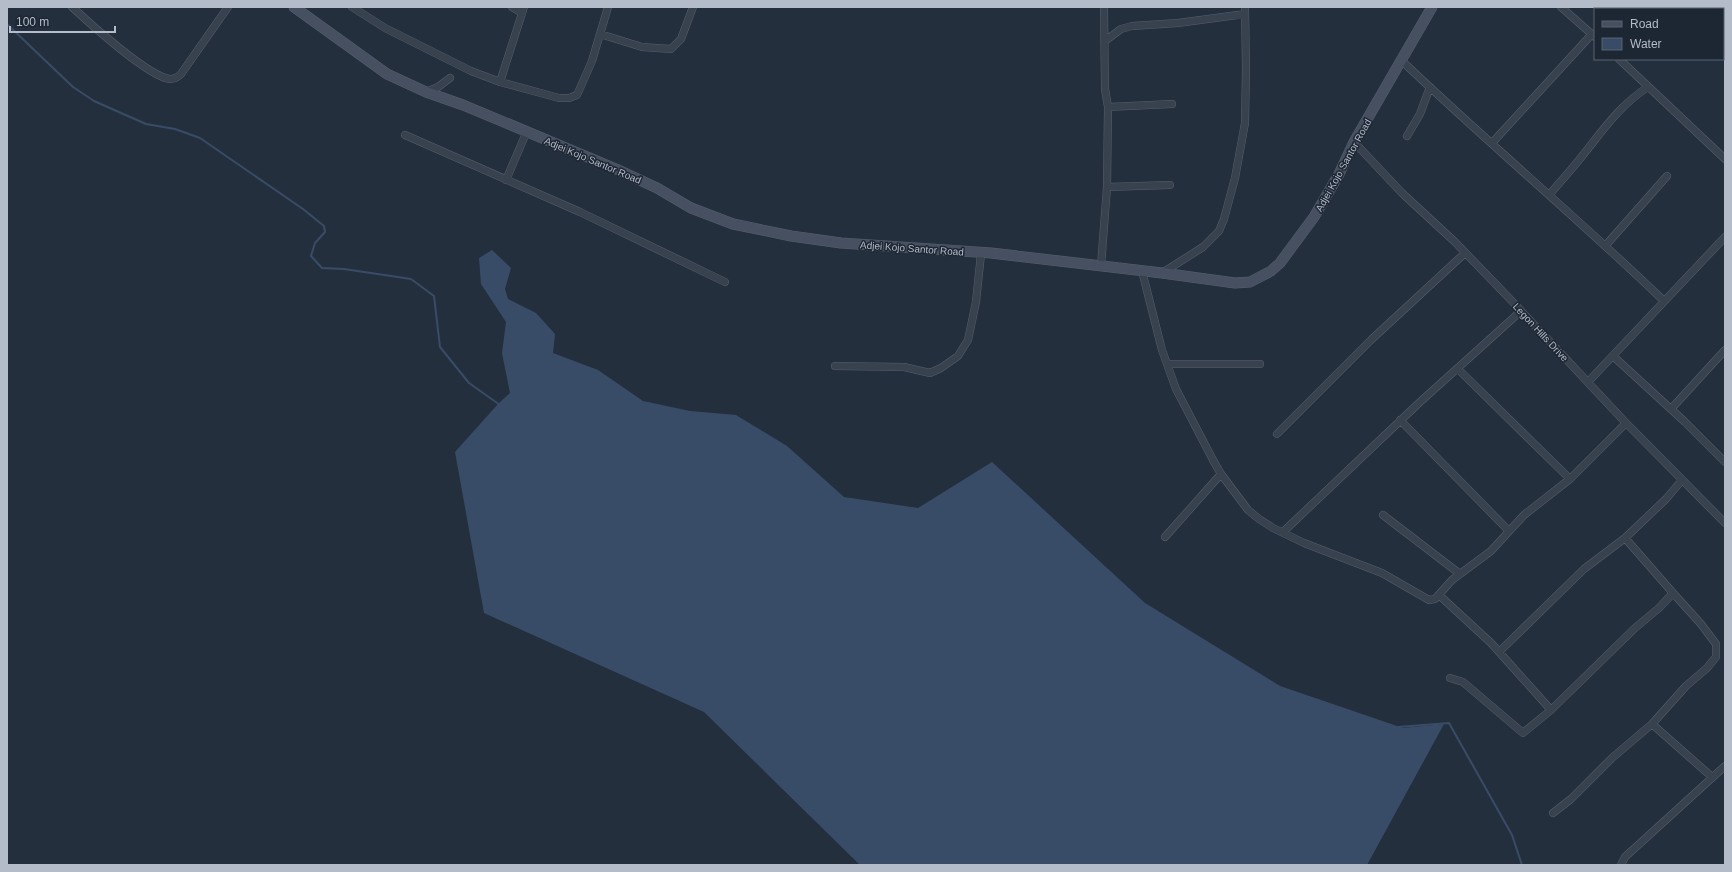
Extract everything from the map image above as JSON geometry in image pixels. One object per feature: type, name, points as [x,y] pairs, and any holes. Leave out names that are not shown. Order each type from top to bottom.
[{"type":"street","points":[[72,7],[116,45],[150,70],[170,79],[176,78],[181,74],[228,7]]},
{"type":"street","name":"Adjei Kojo Santor Road","points":[[294,7],[387,74],[426,92],[463,105],[527,131],[657,188],[691,208],[733,224],[791,236],[841,243],[981,254],[991,253],[1235,283],[1250,282],[1267,274],[1280,263],[1318,211],[1339,174],[1354,142],[1432,7]]},
{"type":"street","points":[[352,7],[385,28],[458,65],[500,82],[559,98],[569,98],[577,95],[592,61],[608,7]]},
{"type":"street","points":[[500,82],[523,10],[512,7]]},
{"type":"street","points":[[600,34],[642,47],[671,49],[682,39],[692,7]]},
{"type":"street","points":[[1101,266],[1107,187],[1108,107],[1105,74],[1104,7]]},
{"type":"street","points":[[1492,143],[1593,36],[1561,7]]},
{"type":"street","points":[[1105,41],[1121,29],[1132,26],[1178,23],[1245,10],[1245,123],[1235,178],[1224,219],[1219,231],[1203,247],[1162,273]]},
{"type":"street","points":[[1620,60],[1725,159]]},
{"type":"street","points":[[1402,61],[1549,196],[1606,245],[1664,301]]},
{"type":"street","points":[[426,92],[438,87],[450,78]]},
{"type":"street","points":[[1407,136],[1420,114],[1430,87]]},
{"type":"street","points":[[1549,196],[1598,134],[1625,104],[1648,87]]},
{"type":"street","points":[[1108,107],[1172,104]]},
{"type":"street","points":[[506,180],[527,131]]},
{"type":"street","points":[[405,135],[580,212],[725,282]]},
{"type":"street","name":"Legon Hills Drive","points":[[1354,142],[1402,193],[1465,253],[1626,423],[1725,523]]},
{"type":"street","points":[[1606,245],[1667,176]]},
{"type":"street","points":[[1107,187],[1170,185]]},
{"type":"street","points":[[1588,382],[1725,236]]},
{"type":"street","points":[[1277,434],[1372,339],[1465,253]]},
{"type":"street","points":[[835,366],[900,367],[930,372],[941,368],[958,356],[968,340],[976,302],[981,254]]},
{"type":"street","points":[[1142,271],[1155,326],[1176,389],[1221,474],[1248,510],[1259,519],[1304,543],[1382,573],[1429,600],[1435,599],[1446,584],[1491,551],[1524,515],[1570,479],[1626,423]]},
{"type":"street","points":[[1283,532],[1400,420],[1458,369],[1520,311]]},
{"type":"street","points":[[1670,409],[1725,350]]},
{"type":"street","points":[[1613,356],[1724,460]]},
{"type":"street","points":[[1168,364],[1260,364]]},
{"type":"street","points":[[1458,369],[1570,479]]},
{"type":"street","points":[[1400,420],[1509,531]]},
{"type":"street","points":[[1165,537],[1221,474]]},
{"type":"street","points":[[1499,652],[1584,569],[1625,538],[1666,499],[1682,480]]},
{"type":"street","points":[[1383,515],[1460,574]]},
{"type":"street","points":[[1553,813],[1571,799],[1612,758],[1652,724],[1686,686],[1713,662],[1717,651],[1716,644],[1706,629],[1625,538]]},
{"type":"street","points":[[1450,678],[1463,682],[1523,733],[1551,710],[1673,593]]},
{"type":"street","points":[[1439,595],[1499,652],[1551,710]]},
{"type":"street","points":[[1717,651],[1725,650]]},
{"type":"street","points":[[1652,724],[1712,777]]},
{"type":"street","points":[[1621,865],[1625,857],[1725,766]]},
{"type":"water","points":[[492,250],[511,268],[505,289],[508,299],[536,313],[555,334],[553,353],[598,370],[643,401],[690,411],[736,415],[787,446],[844,497],[918,508],[992,462],[1145,603],[1280,686],[1403,728],[1444,724],[1367,865],[860,865],[704,712],[484,613],[455,452],[498,404],[510,393],[502,353],[506,322],[481,284],[479,258]]},
{"type":"waterway","points":[[7,24],[73,87],[94,101],[146,124],[175,129],[200,138],[303,209],[324,226],[325,232],[315,243],[311,256],[322,268],[344,269],[411,279],[434,296],[440,347],[469,383],[500,405]]},
{"type":"waterway","points":[[1398,727],[1449,723],[1512,835],[1522,865]]}]
